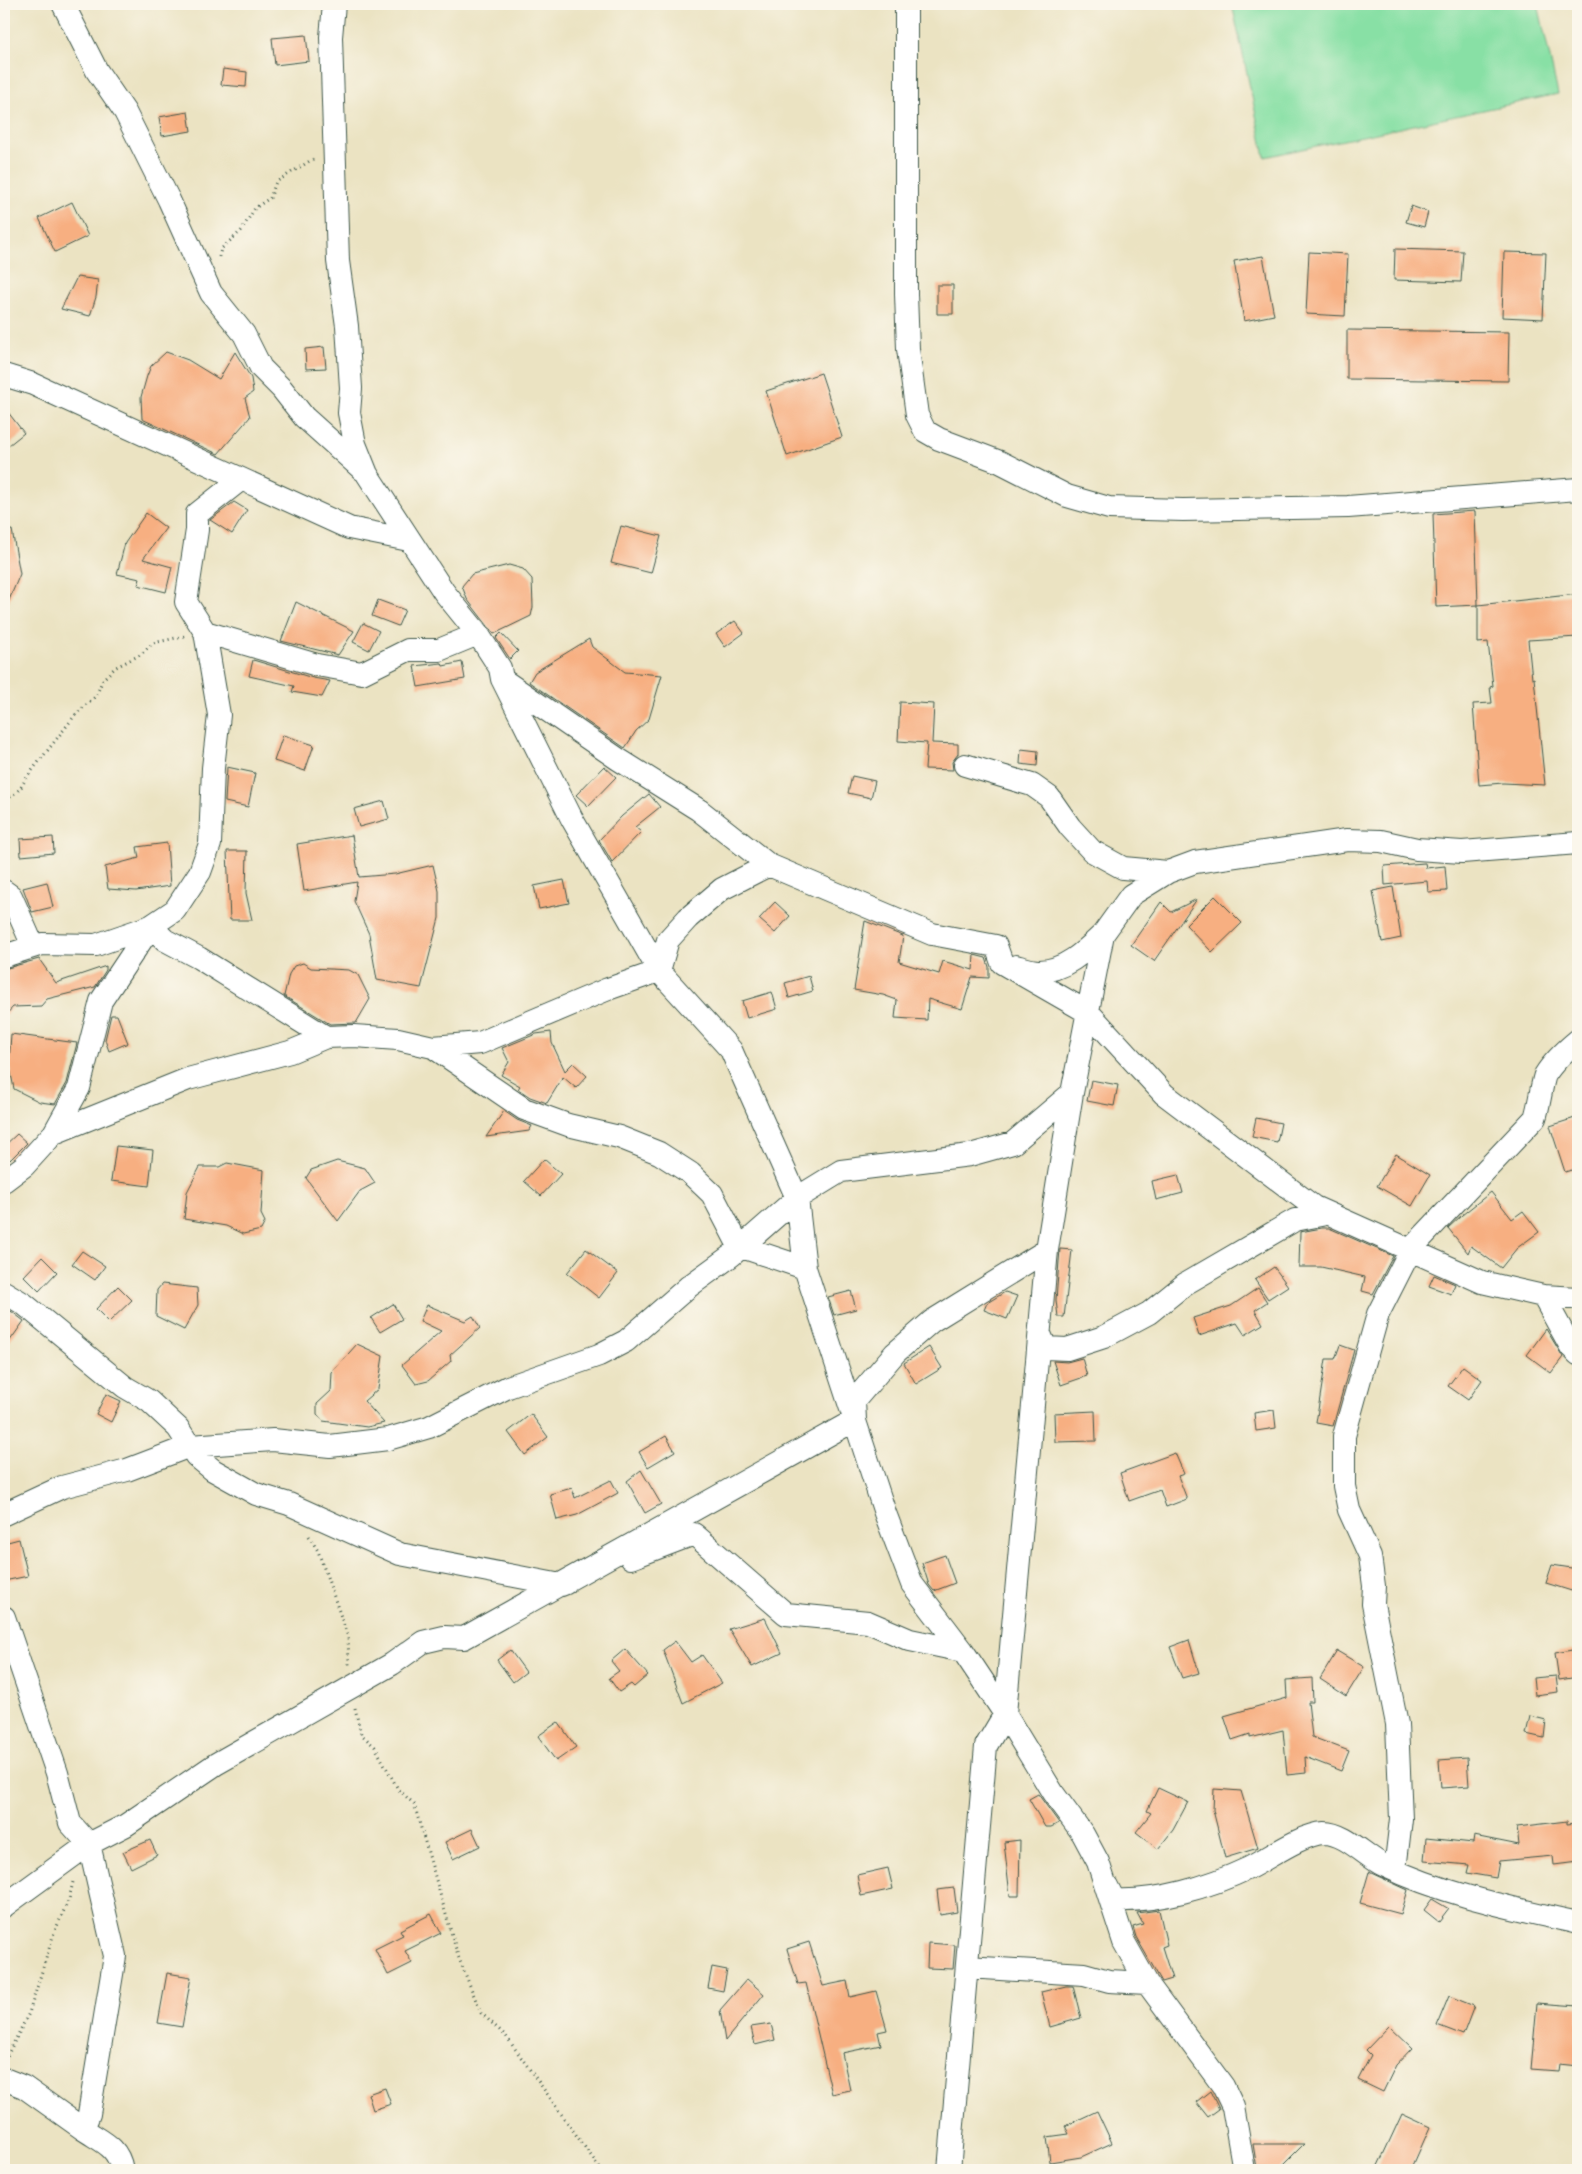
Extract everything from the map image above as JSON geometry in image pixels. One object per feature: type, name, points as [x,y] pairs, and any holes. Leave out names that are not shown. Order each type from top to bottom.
[{"type":"street","points":[[63,4],[97,71],[125,112],[169,200],[211,293],[244,334],[261,368],[282,389],[304,417],[367,474]]},
{"type":"street","points":[[334,4],[331,36],[338,261],[347,326],[350,388],[349,413],[355,444],[367,474],[444,592],[478,634],[500,668],[502,679],[572,819],[660,971],[731,1050],[797,1198],[805,1268],[885,1513],[912,1584],[963,1652],[1005,1714],[1098,1862],[1124,1942],[1147,1983],[1223,2086],[1233,2107],[1244,2170]]},
{"type":"street","points":[[906,4],[906,294],[908,349],[917,415],[925,431],[939,439],[1000,462],[1067,496],[1108,508],[1183,510],[1348,507],[1578,489]]},
{"type":"street","points":[[4,375],[33,384],[348,528],[409,540]]},
{"type":"street","points":[[4,956],[33,946],[96,944],[151,926],[175,910],[200,872],[210,844],[213,768],[219,715],[205,632],[186,602],[197,530],[197,514],[240,480]]},
{"type":"street","points":[[205,632],[317,665],[362,673],[408,650],[439,650],[478,634]]},
{"type":"street","points":[[502,679],[618,760],[699,810],[769,865],[932,934],[996,946],[1002,963],[1089,1013],[1164,1094],[1290,1190],[1326,1214],[1411,1249],[1482,1282],[1542,1296],[1578,1298]]},
{"type":"street","points":[[964,765],[1032,786],[1049,797],[1070,827],[1092,851],[1123,868],[1168,872]]},
{"type":"street","points":[[1002,963],[1040,971],[1060,967],[1080,956],[1103,934],[1131,895],[1168,872],[1195,862],[1347,840],[1381,841],[1417,848],[1462,852],[1578,843]]},
{"type":"street","points":[[660,971],[668,940],[688,918],[722,889],[769,865]]},
{"type":"street","points":[[6,891],[33,946]]},
{"type":"street","points":[[151,926],[165,940],[200,958],[326,1037]]},
{"type":"street","points":[[4,1181],[24,1166],[54,1133],[79,1088],[102,1001],[151,926]]},
{"type":"street","points":[[949,2170],[986,1746],[1005,1714],[1047,1250],[1072,1093],[1103,934]]},
{"type":"street","points":[[54,1133],[188,1078],[290,1052],[326,1037],[354,1036],[398,1039],[433,1047],[480,1043],[599,993],[660,971]]},
{"type":"street","points":[[1395,1870],[1401,1819],[1397,1724],[1373,1604],[1374,1586],[1370,1556],[1349,1510],[1344,1486],[1344,1436],[1378,1314],[1411,1249],[1535,1118],[1541,1103],[1544,1077],[1565,1051],[1578,1040]]},
{"type":"street","points":[[433,1047],[524,1109],[568,1124],[619,1137],[659,1153],[690,1173],[712,1194],[740,1246],[805,1268]]},
{"type":"street","points":[[79,1088],[116,1108]]},
{"type":"street","points":[[4,1514],[62,1487],[127,1470],[190,1446],[273,1440],[330,1446],[388,1439],[429,1427],[508,1387],[599,1355],[626,1341],[668,1303],[732,1255],[797,1198],[842,1170],[970,1155],[1013,1143],[1072,1093]]},
{"type":"street","points":[[1040,1334],[1046,1348],[1067,1350],[1104,1337],[1149,1313],[1185,1284],[1295,1220],[1326,1214]]},
{"type":"street","points":[[855,1420],[854,1401],[895,1353],[932,1321],[1047,1250]]},
{"type":"street","points":[[4,1292],[24,1304],[126,1387],[149,1401],[178,1428],[196,1456],[212,1470],[256,1494],[289,1504],[400,1554],[561,1585],[694,1534],[786,1614],[868,1622],[910,1640],[963,1652]]},
{"type":"street","points":[[1542,1296],[1571,1347],[1578,1354]]},
{"type":"street","points":[[4,1906],[89,1844],[126,1825],[216,1764],[350,1688],[424,1642],[444,1637],[464,1638],[855,1420]]},
{"type":"street","points":[[4,1618],[57,1773],[70,1823],[89,1844],[115,1956],[89,2114],[83,2129]]},
{"type":"street","points":[[1105,1882],[1114,1900],[1135,1901],[1189,1889],[1247,1869],[1313,1834],[1327,1833],[1340,1838],[1382,1865],[1469,1898],[1578,1923]]},
{"type":"street","points":[[967,1966],[1084,1974],[1109,1981],[1147,1983]]},
{"type":"street","points":[[4,2079],[24,2086],[115,2150],[120,2157],[122,2170]]},
{"type":"path","points":[[211,293],[221,249],[241,231],[255,208],[270,198],[276,182],[308,164],[335,142]]},
{"type":"path","points":[[6,891],[4,819],[9,798],[20,789],[27,777],[76,714],[96,696],[103,679],[116,667],[140,655],[153,643],[205,632]]},
{"type":"path","points":[[289,1504],[318,1552],[348,1637],[350,1688],[361,1734],[374,1747],[398,1789],[414,1804],[458,1956],[481,2013],[506,2036],[602,2170]]},
{"type":"path","points":[[4,2062],[29,2013],[54,1933],[69,1899],[74,1875]]},
{"type":"green space","points":[[1232,4],[1538,4],[1558,94],[1265,157]]},
{"type":"building","points":[[306,35],[309,61],[275,65],[272,38]]},
{"type":"building","points":[[223,69],[247,72],[246,87],[221,85]]},
{"type":"building","points":[[188,112],[191,131],[162,136],[159,117]]},
{"type":"building","points":[[72,202],[88,236],[55,252],[39,218]]},
{"type":"building","points":[[1411,206],[1428,212],[1424,227],[1406,222]]},
{"type":"building","points":[[1395,249],[1463,251],[1461,282],[1394,280]]},
{"type":"building","points":[[1309,252],[1348,254],[1345,316],[1306,314]]},
{"type":"building","points":[[1504,252],[1546,253],[1543,319],[1502,317]]},
{"type":"building","points":[[1263,256],[1274,315],[1244,321],[1234,261]]},
{"type":"building","points":[[77,277],[98,280],[96,297],[90,316],[61,309]]},
{"type":"building","points":[[937,285],[953,285],[953,314],[937,314]]},
{"type":"building","points":[[1347,330],[1509,332],[1508,381],[1347,379]]},
{"type":"building","points":[[324,347],[326,368],[306,369],[305,349]]},
{"type":"building","points":[[166,352],[188,360],[219,379],[235,352],[251,378],[253,392],[245,398],[250,417],[218,454],[142,419],[141,397],[147,376],[151,366]]},
{"type":"building","points":[[821,373],[842,437],[787,456],[766,391]]},
{"type":"building","points":[[4,407],[24,433],[4,449]]},
{"type":"building","points":[[234,502],[247,510],[232,534],[210,520]]},
{"type":"building","points":[[1475,511],[1478,605],[1436,607],[1433,514]]},
{"type":"building","points":[[146,513],[166,528],[143,559],[172,567],[166,592],[138,585],[140,579],[117,574],[125,543]]},
{"type":"building","points":[[621,526],[661,536],[651,573],[611,563]]},
{"type":"building","points":[[12,530],[20,574],[4,612],[4,531]]},
{"type":"building","points":[[509,565],[523,569],[532,579],[533,607],[531,616],[494,634],[467,599],[462,586],[472,574]]},
{"type":"building","points":[[1578,594],[1578,637],[1528,640],[1532,679],[1534,678],[1545,785],[1503,783],[1479,785],[1473,704],[1492,703],[1490,687],[1493,686],[1488,642],[1478,643],[1478,605]]},
{"type":"building","points":[[378,600],[405,610],[398,626],[372,616]]},
{"type":"building","points":[[296,602],[354,631],[338,655],[281,641]]},
{"type":"building","points":[[735,621],[744,633],[725,647],[716,634]]},
{"type":"building","points":[[363,623],[379,631],[369,650],[353,642]]},
{"type":"building","points":[[501,633],[518,651],[510,659],[496,638]]},
{"type":"building","points":[[589,639],[592,647],[625,672],[662,675],[649,719],[636,731],[625,748],[529,682],[535,672]]},
{"type":"building","points":[[253,660],[313,678],[330,681],[322,697],[292,692],[294,686],[249,676]]},
{"type":"building","points":[[462,662],[465,679],[418,687],[414,666],[442,663],[443,666]]},
{"type":"building","points":[[900,702],[934,704],[932,743],[958,744],[958,754],[952,762],[953,770],[925,769],[927,743],[898,741]]},
{"type":"building","points":[[283,735],[314,745],[305,771],[274,761]]},
{"type":"building","points":[[1021,749],[1038,751],[1037,766],[1020,764]]},
{"type":"building","points":[[604,766],[616,777],[588,806],[576,795]]},
{"type":"building","points":[[227,767],[255,773],[248,807],[225,802]]},
{"type":"building","points":[[852,776],[875,781],[871,798],[848,793]]},
{"type":"building","points":[[649,794],[660,807],[635,827],[641,832],[612,862],[599,840],[622,816]]},
{"type":"building","points":[[384,801],[389,819],[359,827],[354,809]]},
{"type":"building","points":[[352,835],[359,877],[395,874],[433,865],[439,891],[439,918],[421,988],[377,980],[369,934],[354,901],[357,882],[304,891],[297,844]]},
{"type":"building","points":[[53,837],[54,853],[21,856],[20,839]]},
{"type":"building","points":[[167,843],[170,886],[136,891],[108,889],[105,867],[139,858],[137,847]]},
{"type":"building","points":[[227,851],[247,851],[246,893],[252,920],[230,920]]},
{"type":"building","points":[[1425,863],[1426,868],[1445,866],[1447,891],[1428,892],[1427,881],[1385,885],[1384,866]]},
{"type":"building","points":[[564,880],[569,903],[539,909],[534,886]]},
{"type":"building","points":[[47,882],[53,907],[32,912],[23,888]]},
{"type":"building","points":[[1393,887],[1401,938],[1382,942],[1373,891]]},
{"type":"building","points":[[1215,896],[1242,923],[1212,952],[1186,925]]},
{"type":"building","points":[[1197,899],[1154,961],[1131,945],[1161,902],[1171,912]]},
{"type":"building","points":[[775,902],[790,916],[775,933],[759,919]]},
{"type":"building","points":[[865,921],[903,936],[899,962],[939,974],[943,961],[973,970],[974,955],[986,958],[989,967],[989,978],[972,977],[962,1009],[928,999],[927,1020],[895,1018],[897,1000],[883,995],[854,990]]},
{"type":"building","points":[[39,959],[56,983],[106,966],[106,970],[95,987],[47,999],[41,1006],[13,1007],[4,1017],[4,969]]},
{"type":"building","points":[[303,963],[311,968],[349,970],[358,975],[370,999],[356,1023],[330,1024],[284,996],[289,974],[294,966]]},
{"type":"building","points":[[809,976],[813,991],[789,998],[785,983]]},
{"type":"building","points":[[772,992],[777,1009],[747,1018],[742,1001]]},
{"type":"building","points":[[111,1015],[117,1015],[128,1043],[109,1051],[105,1040]]},
{"type":"building","points":[[551,1032],[552,1043],[565,1071],[573,1063],[587,1076],[576,1088],[563,1077],[547,1103],[530,1097],[518,1089],[520,1086],[501,1075],[509,1062],[502,1048],[536,1034]]},
{"type":"building","points":[[11,1034],[77,1043],[67,1083],[55,1104],[40,1102],[14,1089],[9,1063]]},
{"type":"building","points":[[1091,1080],[1118,1085],[1114,1106],[1087,1101]]},
{"type":"building","points":[[504,1111],[517,1120],[532,1126],[529,1131],[486,1137]]},
{"type":"building","points":[[1578,1117],[1578,1168],[1565,1172],[1550,1126]]},
{"type":"building","points":[[1256,1118],[1281,1123],[1277,1142],[1252,1137]]},
{"type":"building","points":[[17,1134],[27,1143],[10,1160],[4,1153],[4,1146]]},
{"type":"building","points":[[116,1146],[153,1150],[149,1186],[111,1181]]},
{"type":"building","points":[[1396,1154],[1430,1175],[1412,1206],[1377,1186]]},
{"type":"building","points":[[544,1159],[561,1174],[541,1196],[524,1181]]},
{"type":"building","points":[[337,1161],[365,1168],[375,1183],[360,1191],[338,1221],[306,1178],[311,1170]]},
{"type":"building","points":[[227,1163],[264,1170],[261,1214],[265,1222],[261,1230],[243,1234],[226,1226],[184,1219],[187,1192],[200,1167],[219,1167]]},
{"type":"building","points":[[1178,1175],[1183,1193],[1156,1200],[1152,1181]]},
{"type":"building","points":[[1491,1192],[1512,1219],[1523,1211],[1539,1232],[1517,1248],[1501,1268],[1471,1246],[1468,1253],[1448,1228]]},
{"type":"building","points":[[1329,1228],[1393,1256],[1373,1294],[1362,1291],[1365,1277],[1321,1267],[1299,1267],[1300,1232]]},
{"type":"building","points":[[586,1249],[618,1273],[599,1298],[567,1273]]},
{"type":"building","points":[[1060,1249],[1072,1250],[1064,1317],[1058,1317],[1056,1300]]},
{"type":"building","points":[[82,1251],[105,1266],[95,1280],[72,1264]]},
{"type":"building","points":[[42,1257],[57,1272],[39,1291],[24,1276]]},
{"type":"building","points":[[1274,1267],[1288,1286],[1268,1299],[1255,1280]]},
{"type":"building","points":[[1434,1275],[1455,1284],[1451,1294],[1429,1286]]},
{"type":"building","points":[[162,1284],[197,1288],[198,1305],[184,1330],[156,1316],[157,1290]]},
{"type":"building","points":[[118,1286],[132,1300],[109,1322],[96,1309]]},
{"type":"building","points":[[1258,1288],[1267,1302],[1255,1310],[1263,1324],[1245,1335],[1237,1323],[1199,1336],[1193,1318],[1231,1306]]},
{"type":"building","points":[[851,1291],[856,1309],[834,1315],[828,1297]]},
{"type":"building","points":[[1005,1292],[1017,1296],[1007,1319],[984,1310],[987,1303]]},
{"type":"building","points":[[393,1304],[402,1319],[380,1332],[371,1318]]},
{"type":"building","points":[[427,1305],[465,1321],[473,1316],[480,1328],[450,1355],[451,1361],[428,1381],[416,1384],[402,1365],[441,1331],[420,1321]]},
{"type":"building","points":[[11,1311],[24,1321],[4,1349],[4,1321]]},
{"type":"building","points":[[1546,1329],[1563,1357],[1551,1373],[1527,1355]]},
{"type":"building","points":[[357,1344],[383,1356],[378,1389],[364,1401],[384,1423],[367,1427],[323,1421],[317,1414],[317,1404],[331,1391],[332,1372]]},
{"type":"building","points":[[1340,1345],[1354,1350],[1333,1426],[1316,1423],[1326,1359],[1335,1359]]},
{"type":"building","points":[[929,1347],[942,1368],[916,1384],[904,1363]]},
{"type":"building","points":[[1082,1358],[1087,1376],[1061,1385],[1053,1361],[1067,1362]]},
{"type":"building","points":[[1463,1366],[1482,1380],[1468,1400],[1448,1386]]},
{"type":"building","points":[[106,1394],[121,1401],[111,1422],[96,1414]]},
{"type":"building","points":[[1274,1410],[1276,1428],[1256,1431],[1254,1413]]},
{"type":"building","points":[[1095,1411],[1096,1441],[1055,1442],[1054,1413]]},
{"type":"building","points":[[531,1414],[548,1437],[525,1455],[508,1432]]},
{"type":"building","points":[[666,1436],[675,1451],[648,1467],[639,1452]]},
{"type":"building","points":[[1175,1453],[1184,1474],[1178,1476],[1187,1499],[1166,1507],[1160,1490],[1129,1501],[1120,1473]]},
{"type":"building","points":[[641,1470],[661,1504],[645,1513],[627,1481]]},
{"type":"building","points":[[611,1480],[618,1493],[577,1515],[557,1520],[550,1494],[572,1488],[575,1498]]},
{"type":"building","points":[[19,1539],[28,1576],[4,1581],[4,1543]]},
{"type":"building","points":[[945,1555],[955,1583],[934,1591],[929,1585],[922,1563]]},
{"type":"building","points":[[1552,1565],[1578,1569],[1578,1593],[1546,1583]]},
{"type":"building","points":[[765,1618],[782,1653],[752,1667],[729,1629]]},
{"type":"building","points":[[1189,1640],[1199,1673],[1182,1678],[1170,1647]]},
{"type":"building","points":[[675,1641],[691,1662],[702,1655],[722,1683],[683,1703],[663,1650]]},
{"type":"building","points":[[625,1649],[648,1675],[634,1687],[631,1684],[619,1692],[609,1678],[619,1671],[611,1661]]},
{"type":"building","points":[[1578,1649],[1578,1677],[1559,1680],[1555,1653]]},
{"type":"building","points":[[510,1650],[526,1672],[513,1682],[497,1660]]},
{"type":"building","points":[[1337,1651],[1364,1667],[1346,1696],[1320,1679]]},
{"type":"building","points":[[1556,1676],[1558,1692],[1535,1695],[1533,1678]]},
{"type":"building","points":[[1312,1678],[1313,1702],[1308,1702],[1312,1737],[1349,1751],[1341,1771],[1305,1757],[1306,1773],[1287,1775],[1283,1730],[1250,1738],[1250,1734],[1232,1740],[1224,1716],[1287,1698],[1286,1680]]},
{"type":"building","points":[[1530,1716],[1546,1720],[1544,1738],[1526,1734]]},
{"type":"building","points":[[558,1722],[576,1747],[556,1761],[538,1736]]},
{"type":"building","points":[[1467,1758],[1469,1786],[1441,1788],[1439,1760]]},
{"type":"building","points":[[1158,1788],[1188,1802],[1173,1830],[1158,1849],[1136,1832],[1151,1813],[1147,1811]]},
{"type":"building","points":[[1214,1789],[1241,1791],[1258,1848],[1225,1858],[1213,1810]]},
{"type":"building","points":[[1038,1794],[1059,1823],[1051,1827],[1045,1827],[1029,1799]]},
{"type":"building","points":[[1567,1821],[1567,1824],[1578,1823],[1578,1862],[1554,1865],[1553,1856],[1499,1861],[1496,1878],[1467,1873],[1469,1865],[1424,1861],[1426,1838],[1473,1843],[1474,1836],[1519,1845],[1517,1827]]},
{"type":"building","points":[[472,1829],[480,1846],[453,1859],[445,1842]]},
{"type":"building","points":[[150,1840],[157,1855],[131,1868],[123,1852]]},
{"type":"building","points":[[1020,1840],[1019,1896],[1010,1896],[1004,1842]]},
{"type":"building","points":[[888,1868],[893,1889],[861,1896],[857,1875]]},
{"type":"building","points":[[1369,1872],[1408,1890],[1401,1914],[1360,1903]]},
{"type":"building","points":[[954,1888],[957,1912],[940,1915],[937,1890]]},
{"type":"building","points":[[1432,1899],[1449,1909],[1439,1922],[1424,1910]]},
{"type":"building","points":[[1159,1910],[1167,1945],[1162,1947],[1172,1979],[1162,1982],[1136,1937],[1133,1927],[1143,1924],[1137,1913]]},
{"type":"building","points":[[431,1914],[441,1933],[405,1951],[412,1963],[388,1975],[375,1949],[403,1935],[400,1930]]},
{"type":"building","points":[[809,1942],[823,1986],[847,1981],[850,1997],[876,1991],[887,2030],[878,2032],[881,2045],[842,2053],[850,2090],[832,2094],[806,1983],[798,1984],[787,1949]]},
{"type":"building","points":[[928,1943],[955,1945],[953,1969],[927,1968]]},
{"type":"building","points":[[712,1967],[727,1970],[723,1991],[708,1988]]},
{"type":"building","points":[[167,1973],[191,1977],[182,2027],[158,2023]]},
{"type":"building","points":[[747,1979],[764,1994],[725,2041],[720,2010]]},
{"type":"building","points":[[1073,1986],[1081,2018],[1050,2027],[1041,1992]]},
{"type":"building","points":[[1449,1996],[1474,2006],[1463,2035],[1437,2025]]},
{"type":"building","points":[[1537,2003],[1578,2006],[1578,2066],[1559,2064],[1558,2071],[1531,2069]]},
{"type":"building","points":[[771,2024],[775,2040],[755,2045],[751,2027]]},
{"type":"building","points":[[1389,2026],[1412,2048],[1396,2065],[1383,2092],[1358,2080],[1371,2055],[1366,2050]]},
{"type":"building","points":[[385,2088],[391,2104],[373,2110],[368,2094]]},
{"type":"building","points":[[1210,2091],[1219,2109],[1208,2117],[1196,2102]]},
{"type":"building","points":[[1097,2111],[1112,2143],[1081,2157],[1050,2162],[1047,2137],[1069,2134],[1065,2126]]},
{"type":"building","points":[[1402,2114],[1430,2127],[1411,2170],[1376,2170]]},
{"type":"building","points":[[1253,2144],[1304,2144],[1279,2169],[1257,2168]]}]
